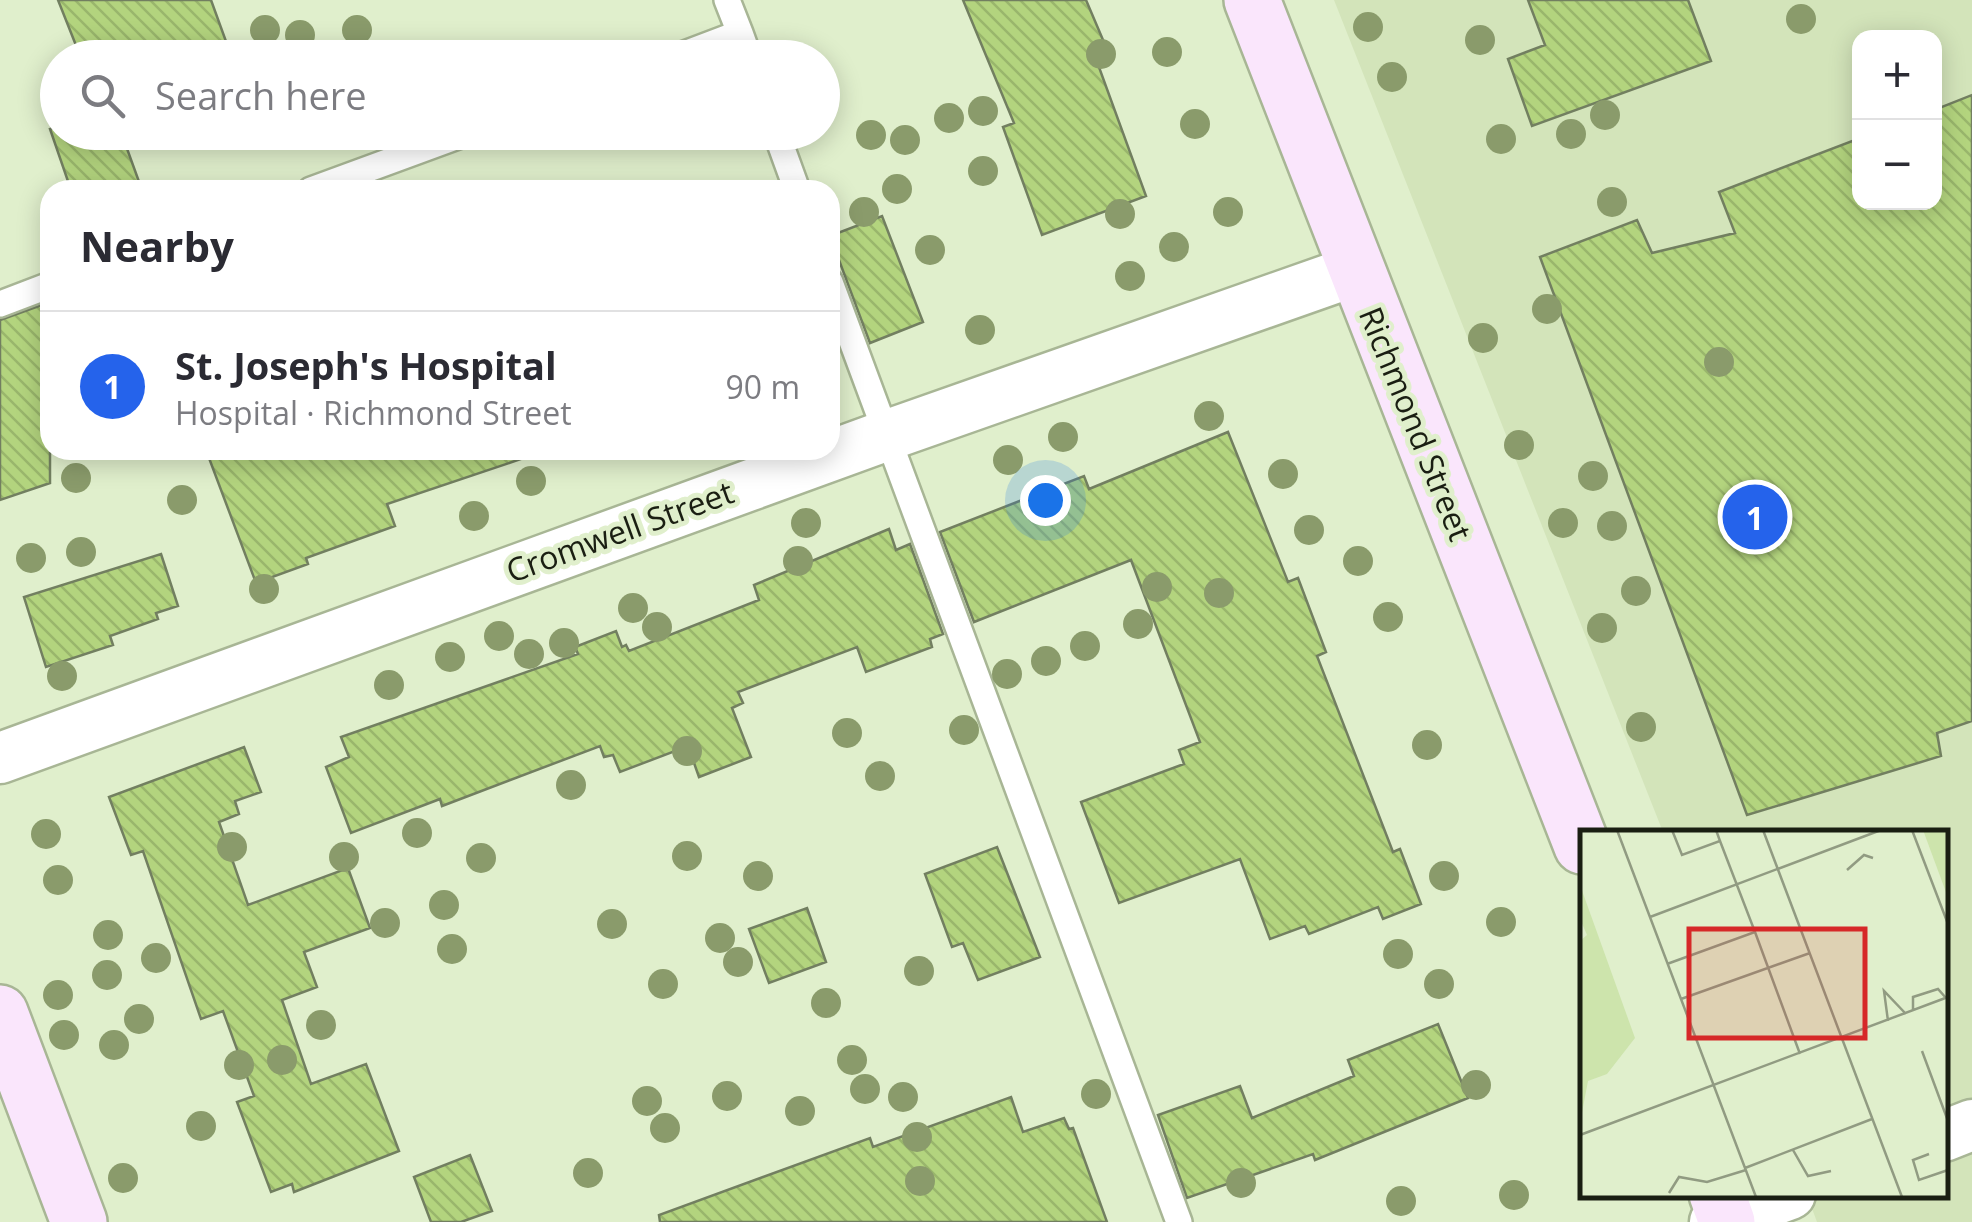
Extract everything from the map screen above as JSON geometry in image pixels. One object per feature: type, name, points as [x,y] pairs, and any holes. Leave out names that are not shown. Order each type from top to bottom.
[{"type":"main road","name":"Richmond Street","points":[[1252,0],[1354,271],[1580,841]]},
{"type":"main road","points":[[0,1012],[80,1222]]},
{"type":"street","name":"Cromwell Street","points":[[840,453],[1354,271]]},
{"type":"street","name":"Cromwell Street","points":[[0,758],[820,460]]},
{"type":"street","points":[[1947,1135],[1972,1125]]},
{"type":"street","points":[[1722,1214],[1780,1197]]},
{"type":"lane","points":[[727,0],[742,40]]},
{"type":"lane","points":[[338,180],[420,150]]},
{"type":"lane","points":[[782,150],[793,180]]},
{"type":"lane","points":[[0,304],[40,290]]},
{"type":"lane","points":[[840,310],[1178,1222]]},
{"type":"shaded area","points":[[1334,0],[1972,0],[1972,1222],[1817,1222],[1808,1197],[1947,1197],[1947,830],[1662,830]]},
{"type":"building","points":[[58,0],[211,0],[225,40],[74,40]]},
{"type":"building","points":[[963,0],[1086,0],[1109,54],[1096,59],[1146,196],[1042,235],[1003,127],[1014,123]]},
{"type":"building","points":[[1528,0],[1688,0],[1711,61],[1532,126],[1508,59],[1545,45]]},
{"type":"building","points":[[1972,95],[1972,721],[1937,733],[1941,756],[1747,815],[1540,257],[1637,220],[1652,253],[1735,233],[1719,192],[1852,141],[1852,210],[1942,210],[1942,107]]},
{"type":"building","points":[[57,150],[128,150],[138,180],[68,180]]},
{"type":"building","points":[[882,216],[923,322],[870,343],[840,263],[840,232]]},
{"type":"building","points":[[40,306],[40,460],[50,460],[50,483],[0,500],[0,320]]},
{"type":"building","points":[[1228,432],[1288,582],[1298,578],[1326,652],[1317,656],[1393,852],[1400,849],[1421,904],[1383,919],[1378,907],[1309,934],[1305,926],[1270,939],[1240,859],[1119,903],[1081,802],[1184,764],[1179,750],[1200,742],[1131,560],[974,622],[940,532],[1084,476],[1089,489]]},
{"type":"building","points":[[210,460],[518,460],[387,504],[395,526],[306,558],[308,564],[256,583]]},
{"type":"building","points":[[889,529],[896,550],[910,544],[943,634],[930,639],[932,647],[866,672],[857,647],[738,692],[743,703],[732,708],[751,757],[699,777],[688,746],[620,772],[613,755],[604,757],[600,746],[442,806],[440,799],[351,833],[326,767],[349,757],[341,737],[578,654],[575,647],[616,631],[622,647],[626,645],[629,651],[759,600],[754,585]]},
{"type":"building","points":[[161,554],[178,606],[156,613],[158,619],[110,636],[113,645],[46,667],[24,597]]},
{"type":"building","points":[[244,747],[261,792],[235,801],[239,814],[219,822],[248,905],[348,868],[370,928],[304,952],[317,987],[282,1000],[311,1084],[366,1064],[399,1151],[294,1192],[292,1184],[271,1192],[237,1102],[254,1096],[223,1011],[201,1019],[143,851],[131,855],[109,797]]},
{"type":"building","points":[[997,847],[1040,957],[978,980],[963,943],[952,947],[925,874]]},
{"type":"building","points":[[807,908],[826,962],[769,983],[749,929]]},
{"type":"building","points":[[1438,1024],[1468,1098],[1315,1160],[1313,1154],[1187,1198],[1158,1115],[1240,1086],[1252,1118],[1354,1076],[1348,1060]]},
{"type":"building","points":[[1011,1097],[1023,1132],[1064,1118],[1069,1129],[1073,1128],[1107,1222],[660,1222],[659,1215],[870,1138],[873,1147]]},
{"type":"building","points":[[470,1155],[492,1211],[461,1222],[431,1222],[414,1177]]},
{"type":"place","name":"St. Joseph's Hospital","points":[[1755,517]]}]
